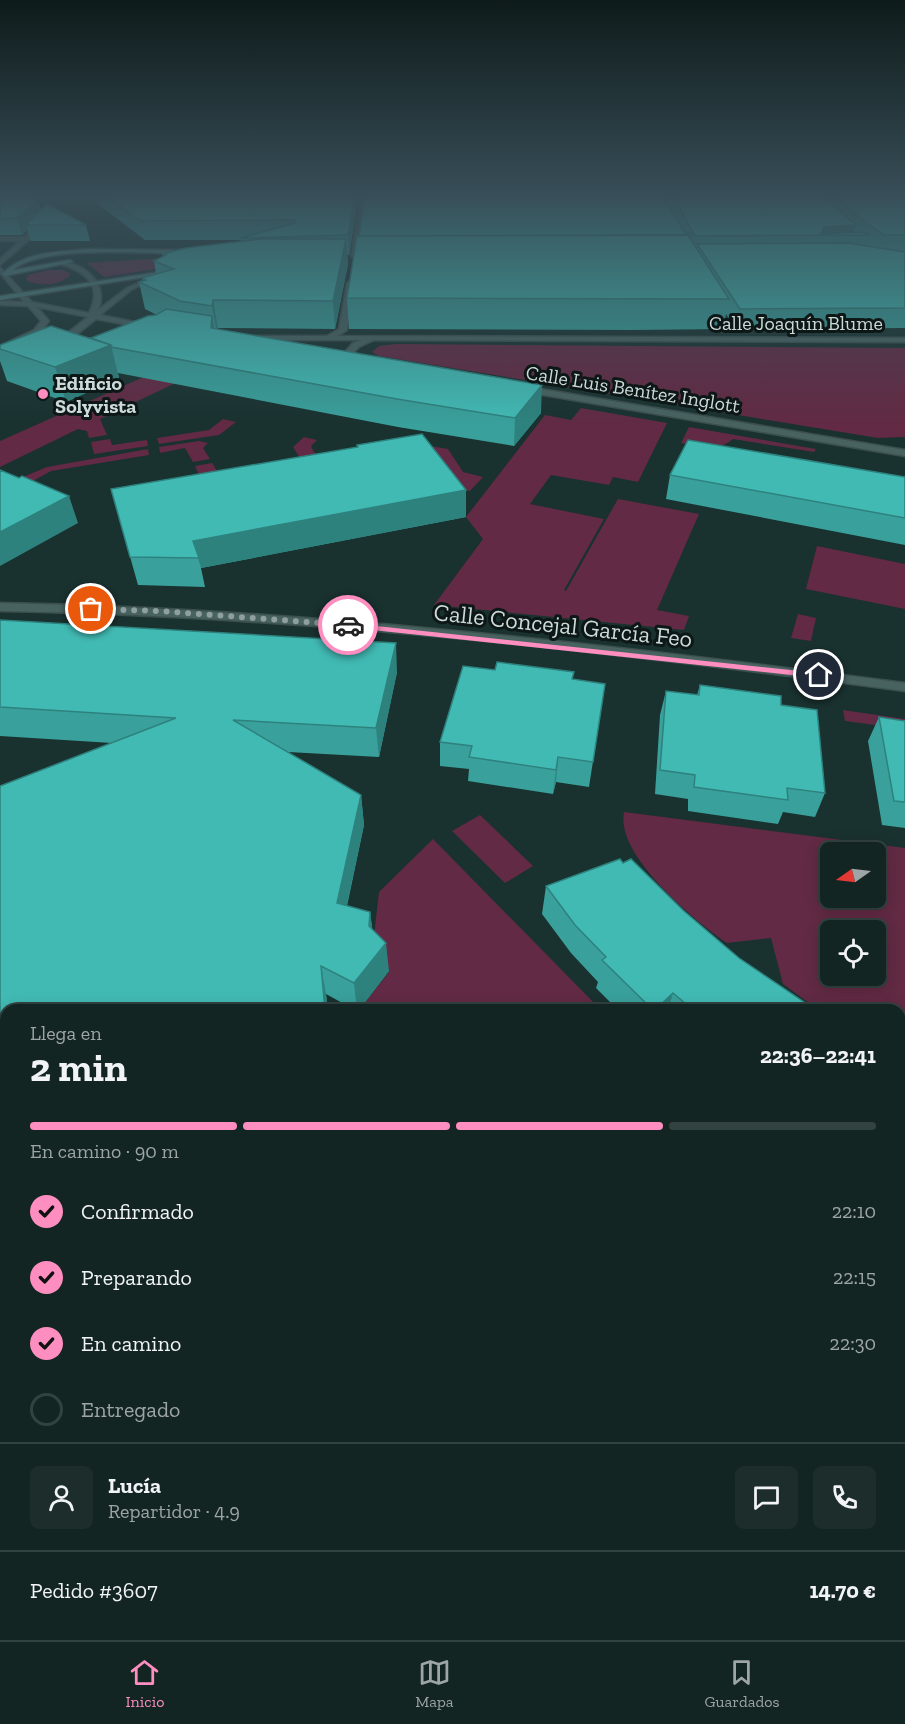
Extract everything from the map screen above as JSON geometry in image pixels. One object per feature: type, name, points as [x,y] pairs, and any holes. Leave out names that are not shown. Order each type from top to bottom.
[{"type":"street","points":[[82,272],[94,282],[99,294],[99,304],[90,317]]},
{"type":"street","points":[[0,301],[24,294],[164,272]]},
{"type":"street","points":[[77,341],[45,347],[73,333],[90,317],[129,289],[167,272]]},
{"type":"street","points":[[236,338],[330,337],[343,330],[352,272]]},
{"type":"street","points":[[0,349],[37,332],[45,321],[24,294],[2,273]]},
{"type":"street","points":[[0,301],[32,304],[159,329]]},
{"type":"street","points":[[729,329],[735,339]]},
{"type":"street","name":"Calle Joaquín Blume","points":[[330,337],[905,340]]},
{"type":"street","points":[[340,359],[368,364],[348,352],[356,345],[373,338]]},
{"type":"street","points":[[247,344],[271,348]]},
{"type":"street","name":"Calle Luis Benítez Inglott","points":[[512,387],[905,453]]},
{"type":"street","name":"Calle Concejal García Feo","points":[[0,607],[159,611],[404,630],[754,667],[905,687]]},
{"type":"shaded area","points":[[43,272],[67,272],[71,274],[62,281],[50,284],[37,284],[26,280],[28,275]]},
{"type":"shaded area","points":[[97,272],[140,272],[104,277]]},
{"type":"shaded area","points":[[396,344],[905,348],[905,437],[878,438],[379,356],[372,352],[379,346]]},
{"type":"shaded area","points":[[195,354],[226,359],[100,419],[107,435],[89,438],[87,431],[78,429],[0,467],[0,441]]},
{"type":"shaded area","points":[[581,408],[667,423],[638,482],[613,477],[609,485],[551,475],[530,504],[604,519],[564,590],[566,591],[618,499],[699,514],[657,610],[689,616],[684,630],[434,605],[483,539],[466,517],[545,415],[571,420]]},
{"type":"shaded area","points":[[223,419],[236,422],[219,435],[159,444],[157,438],[209,430]]},
{"type":"shaded area","points":[[689,427],[816,449],[814,452],[733,439],[714,447],[681,443]]},
{"type":"shaded area","points":[[304,437],[317,440],[311,446],[314,452],[324,458],[412,443],[448,449],[463,472],[483,477],[470,491],[455,487],[202,481],[195,466],[212,463],[221,477],[302,461],[293,447]]},
{"type":"shaded area","points":[[110,439],[112,445],[147,440],[148,446],[94,454],[91,442]]},
{"type":"shaded area","points":[[199,441],[208,443],[203,448],[210,459],[193,462],[185,448],[160,453],[159,447]]},
{"type":"shaded area","points":[[148,449],[149,455],[51,471],[33,481],[23,477],[47,467]]},
{"type":"shaded area","points":[[817,546],[905,564],[905,609],[806,589]]},
{"type":"shaded area","points":[[798,614],[816,618],[811,641],[791,638]]},
{"type":"shaded area","points":[[843,710],[905,719],[905,729],[845,721]]},
{"type":"shaded area","points":[[624,812],[858,842],[820,842],[820,908],[886,908],[886,846],[905,848],[905,1004],[810,1004],[783,984],[771,938],[727,943],[678,903],[644,867],[632,848],[625,829]]},
{"type":"shaded area","points":[[480,815],[533,866],[505,883],[452,831]]},
{"type":"shaded area","points":[[433,839],[595,1004],[364,1004],[389,972],[372,954],[379,892]]},
{"type":"building","points":[[165,272],[339,272],[333,301],[213,300],[212,306],[180,301],[139,282],[146,280],[142,278]]},
{"type":"building","points":[[351,272],[711,272],[729,299],[347,298]]},
{"type":"building","points":[[715,272],[905,272],[905,308],[740,309]]},
{"type":"building","points":[[166,309],[212,316],[211,328],[542,385],[515,418],[111,347],[111,345],[91,338],[156,315]]},
{"type":"building","points":[[51,326],[111,345],[55,367],[0,349],[0,345]]},
{"type":"building","points":[[422,434],[466,490],[193,541],[199,558],[130,557],[111,489]]},
{"type":"building","points":[[688,440],[905,477],[905,518],[670,475]]},
{"type":"building","points":[[0,470],[19,478],[22,476],[69,496],[0,532]]},
{"type":"building","points":[[0,620],[396,643],[376,728],[233,720],[361,795],[337,903],[370,912],[369,926],[386,943],[354,983],[321,966],[324,1004],[0,1004],[0,786],[176,718],[0,707]]},
{"type":"building","points":[[497,662],[574,672],[572,679],[605,684],[593,762],[558,757],[556,770],[469,757],[472,746],[440,742],[463,666],[495,670]]},
{"type":"building","points":[[700,685],[781,696],[781,705],[817,710],[825,793],[787,788],[788,800],[694,787],[695,775],[660,770],[666,691],[699,695]]},
{"type":"building","points":[[879,717],[905,721],[905,802],[894,801]]},
{"type":"building","points":[[620,859],[623,863],[631,859],[684,911],[739,958],[807,1004],[686,1004],[673,993],[661,1004],[647,1004],[602,960],[606,957],[575,925],[546,886]]},
{"type":"way so far","points":[[91,609],[159,611],[348,625]]},
{"type":"place","name":"Edificio Solyvista","points":[[43,394]]},
{"type":"route","points":[[348,625],[479,637],[819,675]]}]
